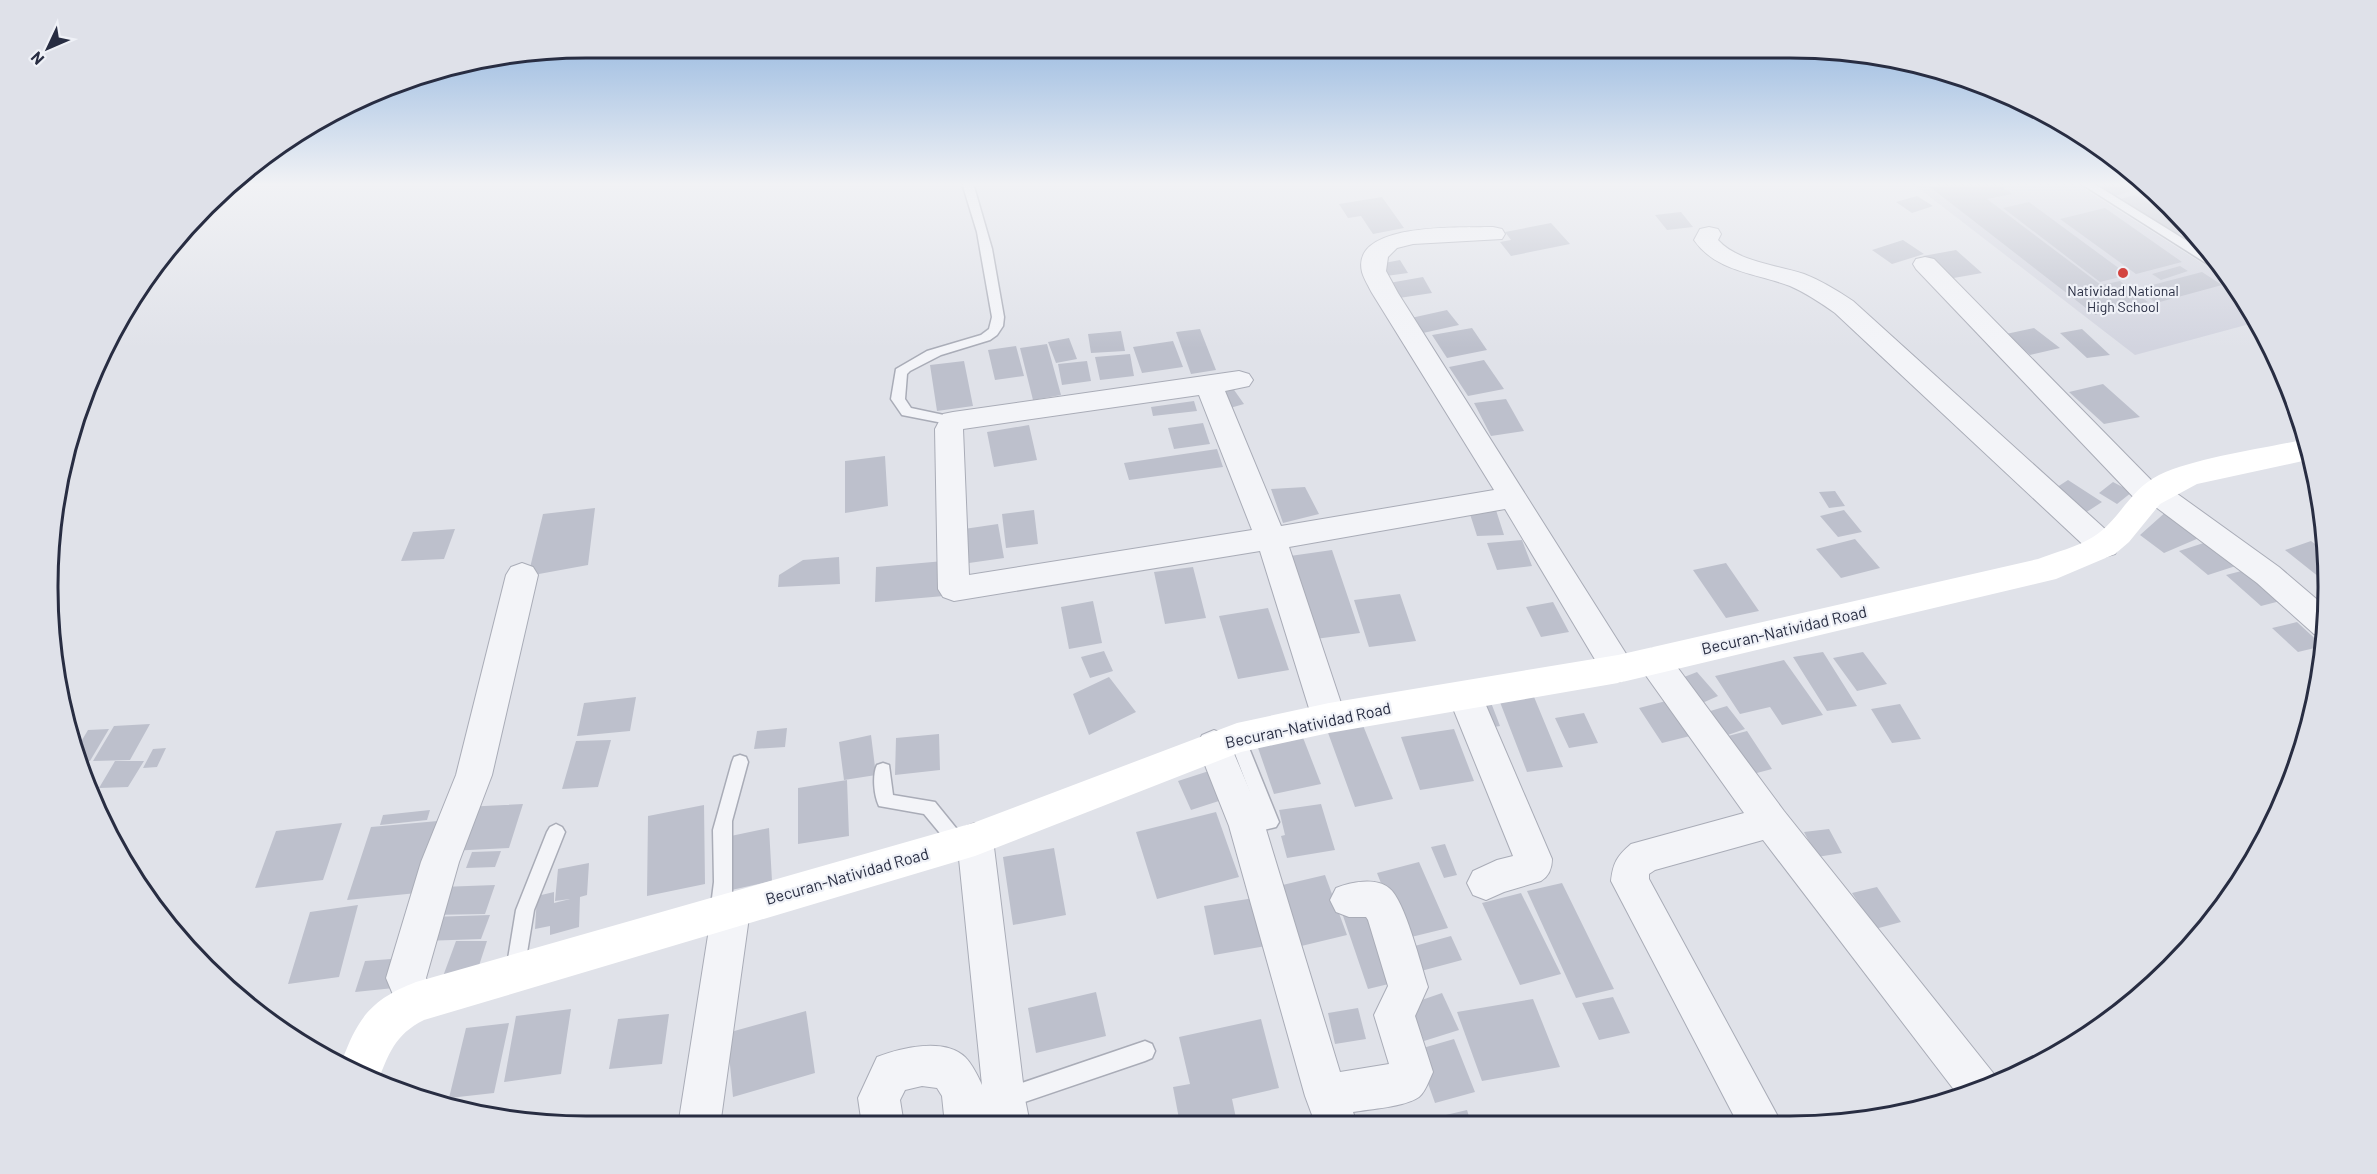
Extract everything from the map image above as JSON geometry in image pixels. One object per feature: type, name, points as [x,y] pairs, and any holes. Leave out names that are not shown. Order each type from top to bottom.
[{"type":"street","points":[[1433,238],[1398,240],[1381,249],[1376,256],[1374,271],[1385,293],[1514,496],[1618,669]]},
{"type":"street","points":[[1707,238],[1708,245],[1740,263],[1791,278],[1829,297],[1844,308],[2104,546]]},
{"type":"street","points":[[1925,264],[2038,385],[2152,494],[2268,575],[2317,618]]},
{"type":"street","points":[[1239,380],[953,421],[949,429],[954,589],[1270,539],[1514,496]]},
{"type":"street","points":[[1209,386],[1270,539],[1329,718]]},
{"type":"street","points":[[2152,494],[2190,475],[2300,451]]},
{"type":"street","name":"Becuran-Natividad Road","points":[[363,1065],[374,1034],[400,1009],[416,1002],[967,841],[1088,797],[1225,741],[1329,718],[1618,669],[2044,570],[2104,546],[2118,534],[2152,494]]},
{"type":"street","points":[[416,1002],[406,978],[440,862],[474,775],[522,575]]},
{"type":"street","points":[[1654,661],[1771,822],[1974,1082]]},
{"type":"street","points":[[1465,696],[1533,859],[1533,866],[1529,869],[1496,875],[1486,883]]},
{"type":"street","points":[[1225,741],[1246,826],[1331,1110],[1404,1082],[1412,1072],[1394,1016],[1395,1009],[1408,991],[1408,987],[1385,913],[1376,900],[1349,900]]},
{"type":"street","points":[[1756,1115],[1630,881],[1631,867],[1644,856],[1771,822]]},
{"type":"street","points":[[967,841],[1007,1112]]},
{"type":"street","points":[[700,1115],[725,912]]},
{"type":"street","points":[[882,1115],[879,1098],[892,1072],[922,1065],[949,1070],[962,1089],[965,1115]]},
{"type":"lane","points":[[953,421],[907,412],[898,399],[901,372],[916,361],[940,351],[981,339],[991,334],[997,327],[998,317],[985,238]]},
{"type":"lane","points":[[2174,238],[2199,254]]},
{"type":"lane","points":[[725,912],[721,850],[723,822],[740,762]]},
{"type":"lane","points":[[883,770],[885,801],[929,807],[967,841]]},
{"type":"lane","points":[[515,974],[525,910],[556,832]]},
{"type":"lane","points":[[1007,1112],[1145,1051]]},
{"type":"shaded area","name":"Natividad National High School","points":[[1983,238],[2162,238],[2212,270],[2249,324],[2135,355]]},
{"type":"shaded area","points":[[2166,238],[2186,238],[2209,265]]},
{"type":"building","points":[[1509,238],[1564,238],[1570,244],[1511,256],[1500,242],[1511,240]]},
{"type":"building","points":[[1995,238],[2038,238],[2101,285],[2120,281],[2148,302],[2095,315]]},
{"type":"building","points":[[2042,238],[2078,238],[2128,275],[2100,282]]},
{"type":"building","points":[[2086,238],[2147,238],[2182,262],[2136,274]]},
{"type":"building","points":[[1903,240],[1924,254],[1892,264],[1872,250]]},
{"type":"building","points":[[1956,250],[1982,273],[1948,279],[1923,256]]},
{"type":"building","points":[[1400,260],[1408,273],[1386,276],[1379,264]]},
{"type":"building","points":[[2180,266],[2188,271],[2161,280],[2152,274]]},
{"type":"building","points":[[2202,272],[2222,285],[2156,303],[2137,289]]},
{"type":"building","points":[[1423,277],[1432,293],[1399,298],[1389,283]]},
{"type":"building","points":[[1447,310],[1459,325],[1423,333],[1411,318]]},
{"type":"building","points":[[1472,328],[1487,350],[1447,358],[1432,335]]},
{"type":"building","points":[[2034,328],[2060,348],[2030,355],[2006,334]]},
{"type":"building","points":[[1200,329],[1216,370],[1191,374],[1176,332]]},
{"type":"building","points":[[2082,329],[2110,355],[2087,358],[2060,333]]},
{"type":"building","points":[[1121,331],[1125,351],[1091,353],[1088,334]]},
{"type":"building","points":[[1069,338],[1077,359],[1056,363],[1048,342]]},
{"type":"building","points":[[1173,341],[1183,367],[1142,373],[1133,347]]},
{"type":"building","points":[[1047,344],[1061,395],[1033,400],[1020,348]]},
{"type":"building","points":[[1016,346],[1024,376],[995,380],[988,350]]},
{"type":"building","points":[[1130,354],[1134,376],[1100,380],[1095,357]]},
{"type":"building","points":[[1484,360],[1504,389],[1468,396],[1449,367]]},
{"type":"building","points":[[964,361],[973,406],[937,411],[930,365]]},
{"type":"building","points":[[1087,361],[1091,381],[1062,385],[1058,364]]},
{"type":"building","points":[[2103,384],[2140,417],[2104,424],[2069,392]]},
{"type":"building","points":[[1232,387],[1244,404],[1230,408],[1218,390]]},
{"type":"building","points":[[1506,399],[1524,431],[1491,436],[1474,403]]},
{"type":"building","points":[[1194,401],[1197,411],[1153,416],[1151,407]]},
{"type":"building","points":[[1203,423],[1210,444],[1174,449],[1168,428]]},
{"type":"building","points":[[1029,425],[1037,460],[994,467],[987,432]]},
{"type":"building","points":[[1217,449],[1223,467],[1129,480],[1124,463]]},
{"type":"building","points":[[885,456],[888,506],[845,513],[845,461]]},
{"type":"building","points":[[2068,480],[2102,502],[2082,515],[2048,493]]},
{"type":"building","points":[[2113,482],[2132,492],[2117,504],[2099,493]]},
{"type":"building","points":[[1305,487],[1319,514],[1283,523],[1271,489]]},
{"type":"building","points":[[1835,491],[1845,506],[1829,508],[1819,492]]},
{"type":"building","points":[[595,508],[588,565],[528,576],[543,514]]},
{"type":"building","points":[[1034,510],[1038,544],[1006,548],[1002,514]]},
{"type":"building","points":[[1496,510],[1504,535],[1477,536],[1469,511]]},
{"type":"building","points":[[1844,510],[1862,532],[1838,537],[1820,516]]},
{"type":"building","points":[[2168,510],[2206,535],[2164,553],[2140,535]]},
{"type":"building","points":[[998,524],[1004,558],[969,563],[964,529]]},
{"type":"building","points":[[455,529],[444,559],[401,561],[413,532]]},
{"type":"building","points":[[2219,538],[2248,562],[2208,575],[2179,551]]},
{"type":"building","points":[[1855,539],[1880,568],[1841,578],[1816,549]]},
{"type":"building","points":[[1522,540],[1532,566],[1497,570],[1487,543]]},
{"type":"building","points":[[2311,541],[2316,545],[2318,576],[2285,550]]},
{"type":"building","points":[[1332,550],[1360,633],[1308,640],[1283,557]]},
{"type":"building","points":[[839,557],[840,584],[778,587],[779,575],[803,560]]},
{"type":"building","points":[[944,561],[944,596],[875,602],[876,567]]},
{"type":"building","points":[[1726,563],[1759,611],[1726,618],[1693,570]]},
{"type":"building","points":[[1193,567],[1206,618],[1165,624],[1154,572]]},
{"type":"building","points":[[2253,568],[2288,599],[2261,606],[2226,575]]},
{"type":"building","points":[[1400,594],[1416,641],[1369,647],[1354,600]]},
{"type":"building","points":[[1093,601],[1102,643],[1069,649],[1061,607]]},
{"type":"building","points":[[1553,602],[1569,632],[1541,637],[1526,607]]},
{"type":"building","points":[[1268,608],[1289,670],[1238,679],[1219,616]]},
{"type":"building","points":[[2297,622],[2315,639],[2315,648],[2298,652],[2272,628]]},
{"type":"building","points":[[1104,651],[1113,671],[1090,678],[1081,657]]},
{"type":"building","points":[[1823,652],[1857,706],[1827,711],[1793,657]]},
{"type":"building","points":[[1863,652],[1887,684],[1857,691],[1833,658]]},
{"type":"building","points":[[1784,660],[1823,715],[1782,725],[1770,707],[1740,714],[1715,676]]},
{"type":"building","points":[[1697,672],[1718,696],[1700,704],[1679,679]]},
{"type":"building","points":[[1109,677],[1136,712],[1089,735],[1073,694]]},
{"type":"building","points":[[1532,692],[1563,767],[1527,772],[1498,697]]},
{"type":"building","points":[[636,697],[630,731],[577,736],[584,703]]},
{"type":"building","points":[[1490,700],[1500,726],[1482,729],[1472,703]]},
{"type":"building","points":[[1666,701],[1690,736],[1662,743],[1639,708]]},
{"type":"building","points":[[1900,704],[1921,739],[1892,743],[1871,709]]},
{"type":"building","points":[[1727,706],[1745,729],[1725,736],[1707,712]]},
{"type":"building","points":[[1584,713],[1598,743],[1569,748],[1555,718]]},
{"type":"building","points":[[1362,723],[1393,799],[1355,807],[1327,730]]},
{"type":"building","points":[[150,724],[130,760],[93,761],[114,726]]},
{"type":"building","points":[[787,728],[785,747],[754,749],[757,731]]},
{"type":"building","points":[[109,729],[89,761],[82,740],[88,730]]},
{"type":"building","points":[[1454,729],[1474,781],[1420,790],[1401,737]]},
{"type":"building","points":[[1747,731],[1772,769],[1753,774],[1728,736]]},
{"type":"building","points":[[939,734],[940,770],[895,775],[896,738]]},
{"type":"building","points":[[871,735],[876,775],[844,780],[839,742]]},
{"type":"building","points":[[1302,735],[1321,784],[1274,794],[1257,745]]},
{"type":"building","points":[[611,740],[598,787],[562,789],[576,741]]},
{"type":"building","points":[[166,748],[157,767],[143,768],[153,749]]},
{"type":"building","points":[[115,761],[144,761],[128,787],[99,788]]},
{"type":"building","points":[[1209,771],[1222,800],[1191,810],[1178,781]]},
{"type":"building","points":[[847,780],[849,836],[798,844],[798,788]]},
{"type":"building","points":[[523,804],[509,848],[449,851],[464,807]]},
{"type":"building","points":[[1321,804],[1335,850],[1287,858],[1281,836],[1285,835],[1279,810]]},
{"type":"building","points":[[704,805],[705,884],[647,896],[648,816]]},
{"type":"building","points":[[430,810],[427,820],[380,825],[383,815]]},
{"type":"building","points":[[1216,812],[1239,877],[1157,899],[1136,832]]},
{"type":"building","points":[[438,821],[417,893],[347,900],[371,827]]},
{"type":"building","points":[[342,823],[323,880],[255,888],[276,831]]},
{"type":"building","points":[[769,828],[772,881],[727,891],[726,837]]},
{"type":"building","points":[[1829,829],[1842,853],[1817,857],[1804,832]]},
{"type":"building","points":[[1445,844],[1457,875],[1444,878],[1431,847]]},
{"type":"building","points":[[1054,848],[1066,915],[1013,925],[1003,857]]},
{"type":"building","points":[[501,851],[495,867],[466,868],[472,852]]},
{"type":"building","points":[[1419,862],[1448,928],[1403,939],[1377,873]]},
{"type":"building","points":[[589,863],[587,895],[580,897],[579,927],[550,935],[550,926],[535,929],[537,896],[554,892],[554,903],[570,899],[555,901],[558,869]]},
{"type":"building","points":[[1325,875],[1347,935],[1293,948],[1274,887]]},
{"type":"building","points":[[1562,883],[1614,989],[1576,998],[1527,891]]},
{"type":"building","points":[[495,885],[485,914],[430,915],[441,887]]},
{"type":"building","points":[[1877,887],[1901,922],[1875,929],[1852,893]]},
{"type":"building","points":[[1521,893],[1561,974],[1520,985],[1482,903]]},
{"type":"building","points":[[1254,898],[1266,946],[1214,955],[1204,906]]},
{"type":"building","points":[[1374,904],[1401,981],[1368,989],[1341,910]]},
{"type":"building","points":[[358,905],[339,977],[288,984],[310,912]]},
{"type":"building","points":[[490,915],[481,939],[423,941],[431,917]]},
{"type":"building","points":[[1451,936],[1462,960],[1421,971],[1411,947]]},
{"type":"building","points":[[456,941],[487,941],[475,978],[442,979]]},
{"type":"building","points":[[404,958],[394,988],[355,992],[365,961]]},
{"type":"building","points":[[1096,992],[1106,1036],[1036,1053],[1028,1008]]},
{"type":"building","points":[[1442,993],[1459,1030],[1424,1041],[1410,1004]]},
{"type":"building","points":[[1613,997],[1630,1033],[1599,1040],[1582,1003]]},
{"type":"building","points":[[1533,999],[1560,1067],[1482,1081],[1457,1012]]},
{"type":"building","points":[[1358,1008],[1366,1039],[1335,1044],[1328,1013]]},
{"type":"building","points":[[571,1009],[561,1074],[504,1082],[516,1016]]},
{"type":"building","points":[[806,1011],[815,1073],[733,1097],[727,1033]]},
{"type":"building","points":[[669,1014],[662,1064],[609,1069],[618,1019]]},
{"type":"building","points":[[1261,1019],[1279,1088],[1232,1099],[1235,1115],[1178,1115],[1173,1087],[1190,1084],[1179,1037]]},
{"type":"building","points":[[509,1023],[494,1093],[453,1098],[449,1097],[466,1028]]},
{"type":"building","points":[[1454,1039],[1475,1092],[1435,1103],[1416,1050]]},
{"type":"building","points":[[1467,1110],[1469,1115],[1446,1115]]},
{"type":"place","name":"Natividad National High School","points":[[2123,273]]}]
